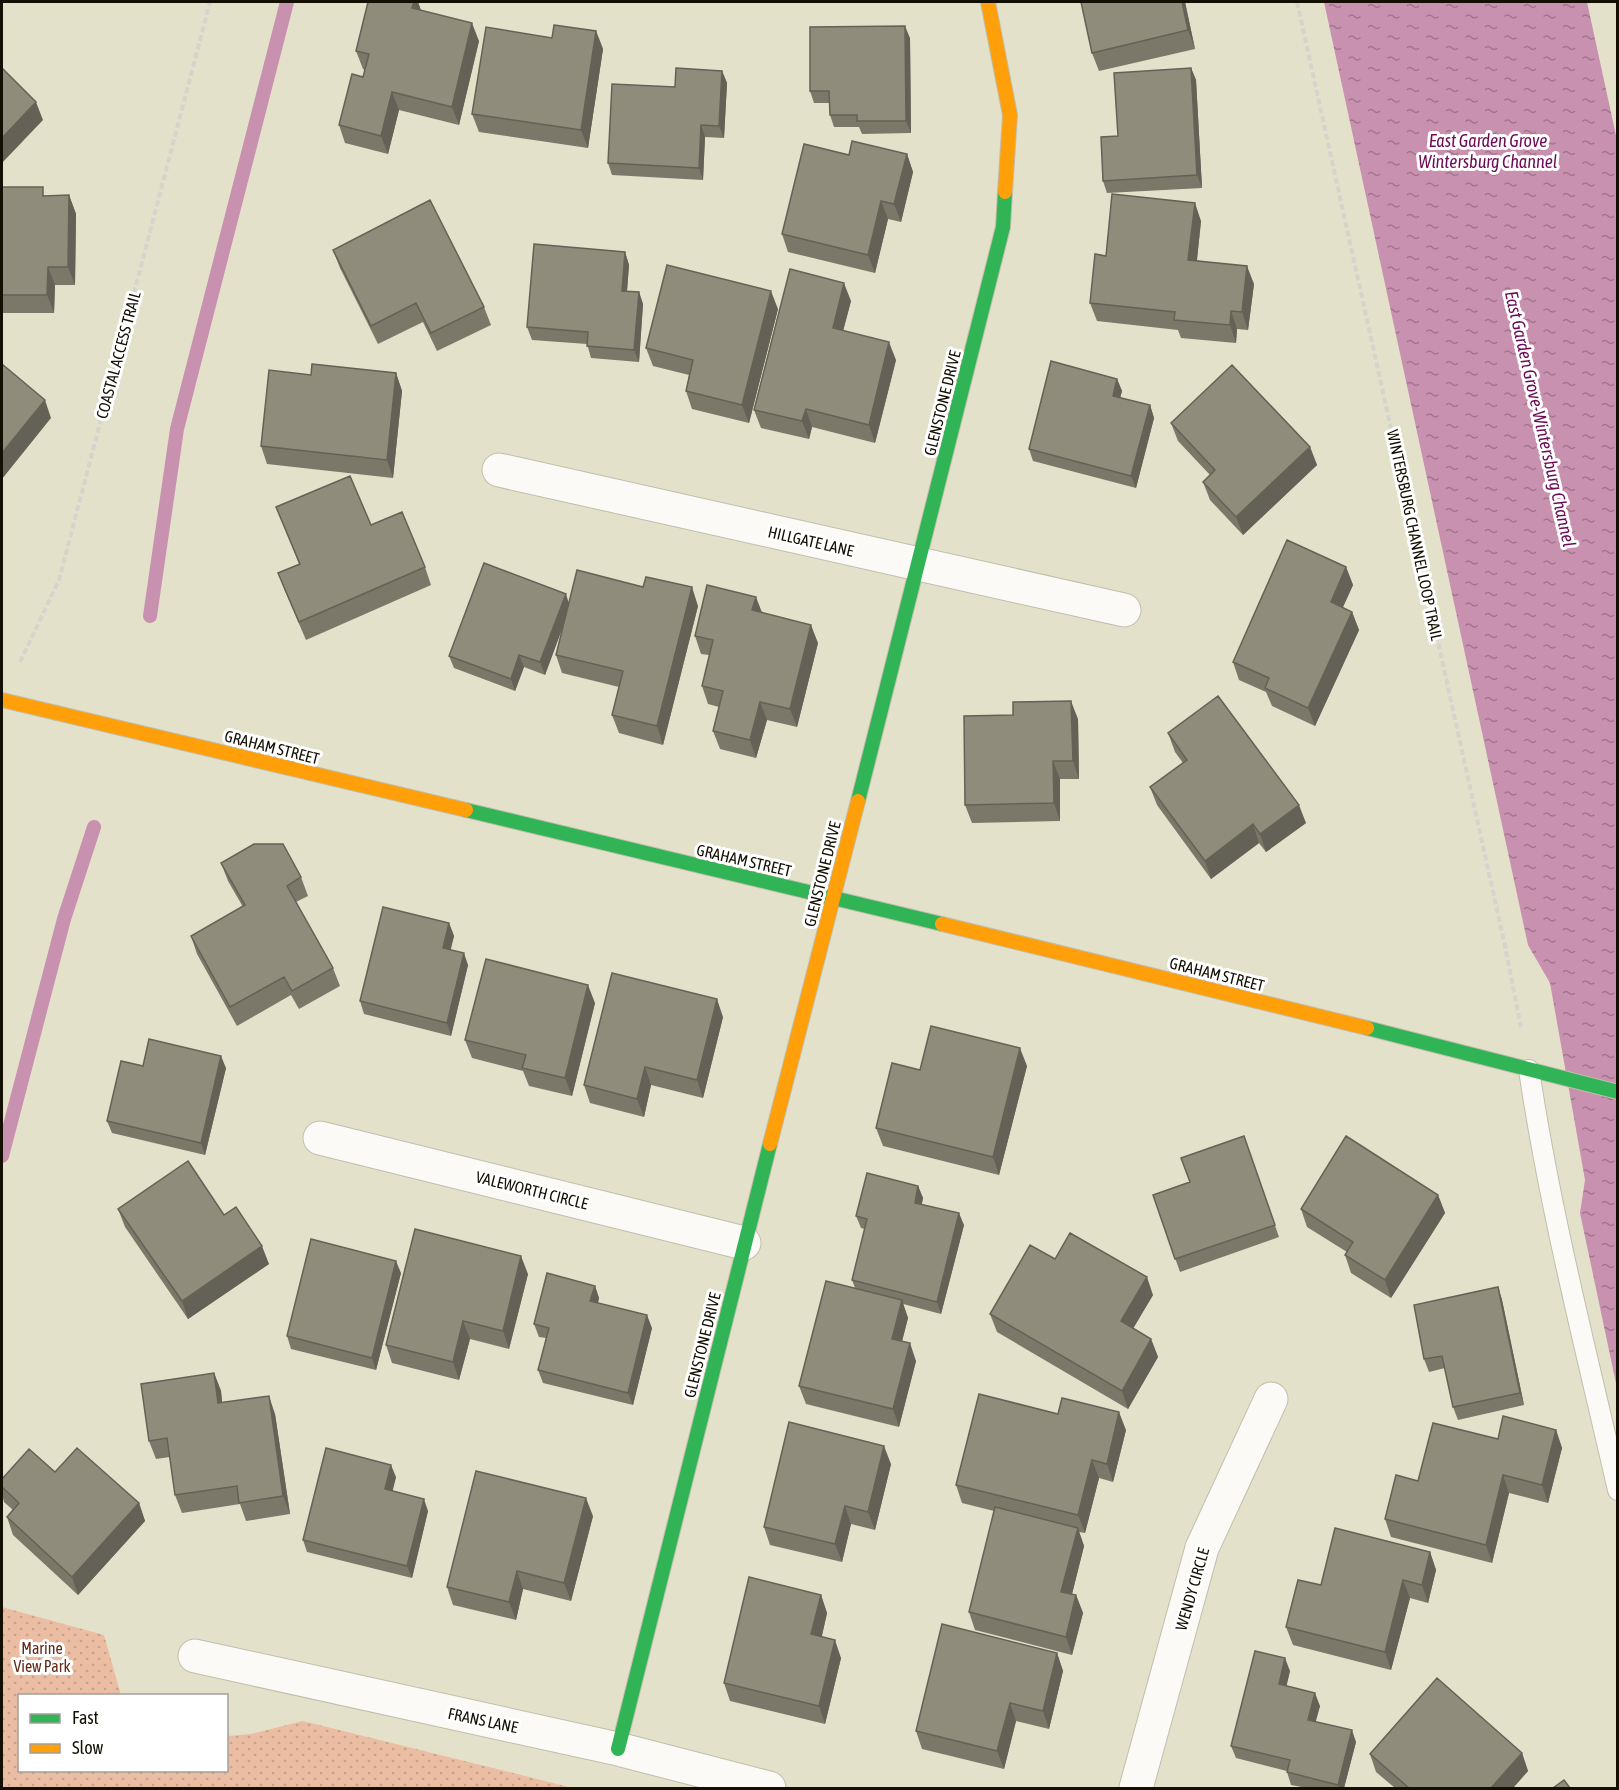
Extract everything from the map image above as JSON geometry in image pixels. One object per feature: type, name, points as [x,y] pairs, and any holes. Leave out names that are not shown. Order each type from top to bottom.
[{"type":"street","name":"GLENSTONE DRIVE","points":[[618,1749],[744,1243],[919,565],[1002,227],[1010,115],[988,2]]},
{"type":"street","name":"HILLGATE LANE","points":[[499,470],[1124,610]]},
{"type":"street","name":"GRAHAM STREET","points":[[2,701],[833,898],[1339,1021],[1617,1092]]},
{"type":"street","name":"VALEWORTH CIRCLE","points":[[320,1138],[744,1243]]},
{"type":"street","name":"WENDY CIRCLE","points":[[1136,1788],[1202,1548],[1270,1399]]},
{"type":"street","name":"FRANS LANE","points":[[195,1656],[618,1749],[769,1788]]},
{"type":"lane","points":[[1529,1070],[1538,1130],[1557,1222],[1617,1490]]},
{"type":"path","name":"COASTAL ACCESS TRAIL","points":[[2,701],[58,580],[210,2]]},
{"type":"path","name":"WINTERSBURG CHANNEL LOOP TRAIL","points":[[1297,2],[1505,946],[1529,1070]]},
{"type":"green space","name":"Marine View Park","points":[[2,1607],[104,1635],[121,1694],[18,1694],[18,1772],[228,1772],[228,1736],[251,1734],[303,1721],[573,1788],[2,1788]]},
{"type":"water","name":"East Garden Grove Wintersburg Channel","points":[[1324,2],[1587,2],[1617,140],[1617,1388],[1580,1213],[1585,1180],[1550,983],[1528,945]]},
{"type":"building","points":[[368,2],[414,2],[412,8],[472,23],[452,107],[392,92],[381,136],[339,125],[352,74],[363,77],[369,54],[356,51]]},
{"type":"building","points":[[1081,2],[1182,2],[1188,30],[1092,53]]},
{"type":"building","points":[[554,25],[596,31],[581,130],[472,114],[486,27],[552,38]]},
{"type":"building","points":[[905,26],[906,121],[857,121],[857,115],[830,115],[829,91],[810,91],[810,27]]},
{"type":"building","points":[[2,68],[36,102],[2,138]]},
{"type":"building","points":[[676,68],[722,71],[719,126],[701,125],[699,168],[608,163],[612,84],[675,87]]},
{"type":"building","points":[[1191,68],[1197,175],[1103,181],[1101,137],[1118,136],[1114,73]]},
{"type":"building","points":[[852,141],[907,154],[894,204],[881,201],[868,255],[782,234],[804,144],[849,155]]},
{"type":"building","points":[[2,187],[43,187],[43,196],[69,195],[68,267],[48,267],[47,295],[2,295]]},
{"type":"building","points":[[1112,194],[1195,203],[1188,260],[1247,266],[1242,312],[1231,311],[1230,325],[1174,320],[1175,312],[1090,303],[1095,254],[1106,256]]},
{"type":"building","points":[[430,200],[484,307],[431,333],[416,303],[371,326],[333,250]]},
{"type":"building","points":[[534,244],[625,252],[622,291],[639,292],[634,350],[587,346],[588,332],[527,327]]},
{"type":"building","points":[[667,265],[771,291],[742,405],[686,391],[693,360],[646,348]]},
{"type":"building","points":[[790,269],[844,283],[833,328],[889,342],[869,425],[806,409],[802,421],[754,410]]},
{"type":"building","points":[[1051,361],[1117,379],[1113,396],[1150,405],[1131,476],[1029,449]]},
{"type":"building","points":[[2,364],[45,400],[2,453]]},
{"type":"building","points":[[312,364],[396,373],[387,460],[261,446],[269,370],[311,375]]},
{"type":"building","points":[[1232,365],[1310,447],[1236,517],[1203,482],[1215,470],[1171,423]]},
{"type":"building","points":[[350,476],[371,525],[402,512],[425,567],[299,622],[278,573],[300,564],[276,507]]},
{"type":"building","points":[[1287,540],[1346,567],[1331,602],[1352,612],[1308,708],[1265,688],[1269,678],[1233,662]]},
{"type":"building","points":[[484,563],[566,594],[540,662],[519,655],[511,679],[449,656]]},
{"type":"building","points":[[577,570],[643,587],[646,577],[692,587],[657,726],[612,715],[623,671],[556,655]]},
{"type":"building","points":[[707,585],[756,597],[752,610],[811,625],[790,709],[760,702],[750,740],[713,731],[723,691],[702,686],[713,640],[695,636]]},
{"type":"building","points":[[1218,696],[1299,805],[1260,834],[1253,824],[1205,861],[1150,787],[1187,760],[1168,733]]},
{"type":"building","points":[[1071,701],[1073,761],[1053,761],[1054,803],[965,805],[964,716],[1013,715],[1013,702]]},
{"type":"building","points":[[254,844],[283,844],[301,877],[287,886],[333,968],[292,991],[284,977],[230,1007],[191,936],[245,905],[221,863]]},
{"type":"building","points":[[383,907],[449,923],[443,948],[464,953],[447,1023],[360,1001]]},
{"type":"building","points":[[486,959],[588,985],[565,1078],[522,1068],[526,1055],[465,1040]]},
{"type":"building","points":[[612,973],[717,999],[697,1080],[645,1067],[637,1099],[584,1085]]},
{"type":"building","points":[[931,1026],[1020,1048],[993,1157],[876,1128],[892,1063],[920,1070]]},
{"type":"building","points":[[149,1039],[221,1056],[201,1143],[107,1121],[121,1061],[143,1066]]},
{"type":"building","points":[[1244,1136],[1275,1225],[1175,1259],[1153,1195],[1190,1182],[1181,1158]]},
{"type":"building","points":[[1346,1136],[1438,1195],[1385,1280],[1345,1255],[1353,1242],[1301,1209]]},
{"type":"building","points":[[188,1161],[224,1215],[236,1207],[262,1246],[182,1301],[118,1209]]},
{"type":"building","points":[[867,1173],[918,1186],[915,1203],[959,1213],[937,1302],[852,1280],[867,1219],[856,1216]]},
{"type":"building","points":[[415,1229],[521,1256],[503,1331],[463,1321],[453,1362],[386,1345]]},
{"type":"building","points":[[1070,1233],[1147,1277],[1121,1321],[1151,1339],[1122,1391],[990,1314],[1030,1245],[1055,1259]]},
{"type":"building","points":[[311,1239],[396,1261],[372,1358],[287,1336]]},
{"type":"building","points":[[547,1273],[595,1286],[590,1301],[647,1315],[628,1393],[538,1370],[549,1328],[534,1324]]},
{"type":"building","points":[[826,1281],[902,1300],[892,1339],[910,1343],[893,1409],[799,1386]]},
{"type":"building","points":[[1498,1287],[1520,1393],[1453,1407],[1442,1356],[1424,1359],[1414,1305]]},
{"type":"building","points":[[214,1373],[218,1403],[269,1396],[283,1496],[239,1503],[237,1486],[175,1495],[167,1438],[149,1441],[141,1384]]},
{"type":"building","points":[[979,1394],[1058,1414],[1062,1398],[1119,1412],[1107,1464],[1092,1460],[1078,1515],[956,1485]]},
{"type":"building","points":[[1503,1416],[1556,1430],[1542,1485],[1503,1475],[1486,1545],[1385,1519],[1396,1475],[1418,1481],[1433,1423],[1498,1439]]},
{"type":"building","points":[[789,1422],[884,1446],[868,1512],[845,1506],[835,1544],[764,1527]]},
{"type":"building","points":[[77,1448],[139,1503],[72,1577],[7,1517],[19,1503],[2,1487],[2,1479],[29,1449],[55,1472]]},
{"type":"building","points":[[326,1448],[391,1465],[385,1489],[424,1499],[407,1566],[303,1540]]},
{"type":"building","points":[[476,1471],[586,1498],[564,1583],[517,1571],[509,1602],[447,1587]]},
{"type":"building","points":[[995,1507],[1078,1528],[1061,1592],[1076,1595],[1066,1637],[969,1612]]},
{"type":"building","points":[[1335,1528],[1430,1552],[1422,1585],[1403,1580],[1385,1652],[1286,1627],[1298,1580],[1321,1585]]},
{"type":"building","points":[[749,1577],[821,1595],[811,1634],[835,1640],[819,1706],[724,1683]]},
{"type":"building","points":[[942,1624],[1057,1653],[1043,1711],[1010,1703],[997,1751],[916,1731]]},
{"type":"building","points":[[1255,1651],[1285,1658],[1279,1684],[1315,1693],[1308,1720],[1352,1730],[1338,1785],[1287,1772],[1290,1760],[1231,1746]]},
{"type":"building","points":[[1437,1678],[1522,1753],[1491,1788],[1409,1788],[1370,1754]]},
{"type":"building","points":[[1564,1780],[1570,1788],[1553,1788]]},
{"type":"waterway","points":[[150,616],[177,429],[287,2]]},
{"type":"waterway","points":[[2,1156],[64,919],[94,827]]},
{"type":"traffic: fast","points":[[858,801],[1003,227],[1005,192]]},
{"type":"traffic: fast","points":[[466,810],[942,924]]},
{"type":"traffic: fast","points":[[1367,1028],[1618,1092]]},
{"type":"traffic: fast","points":[[618,1749],[770,1144]]},
{"type":"traffic: slow","points":[[988,2],[1010,115],[1005,192]]},
{"type":"traffic: slow","points":[[2,700],[466,810]]},
{"type":"traffic: slow","points":[[770,1144],[858,801]]},
{"type":"traffic: slow","points":[[942,924],[1367,1028]]},
{"type":"water label","name":"East Garden Grove-Wintersburg Channel","points":[[1540,419]]}]
